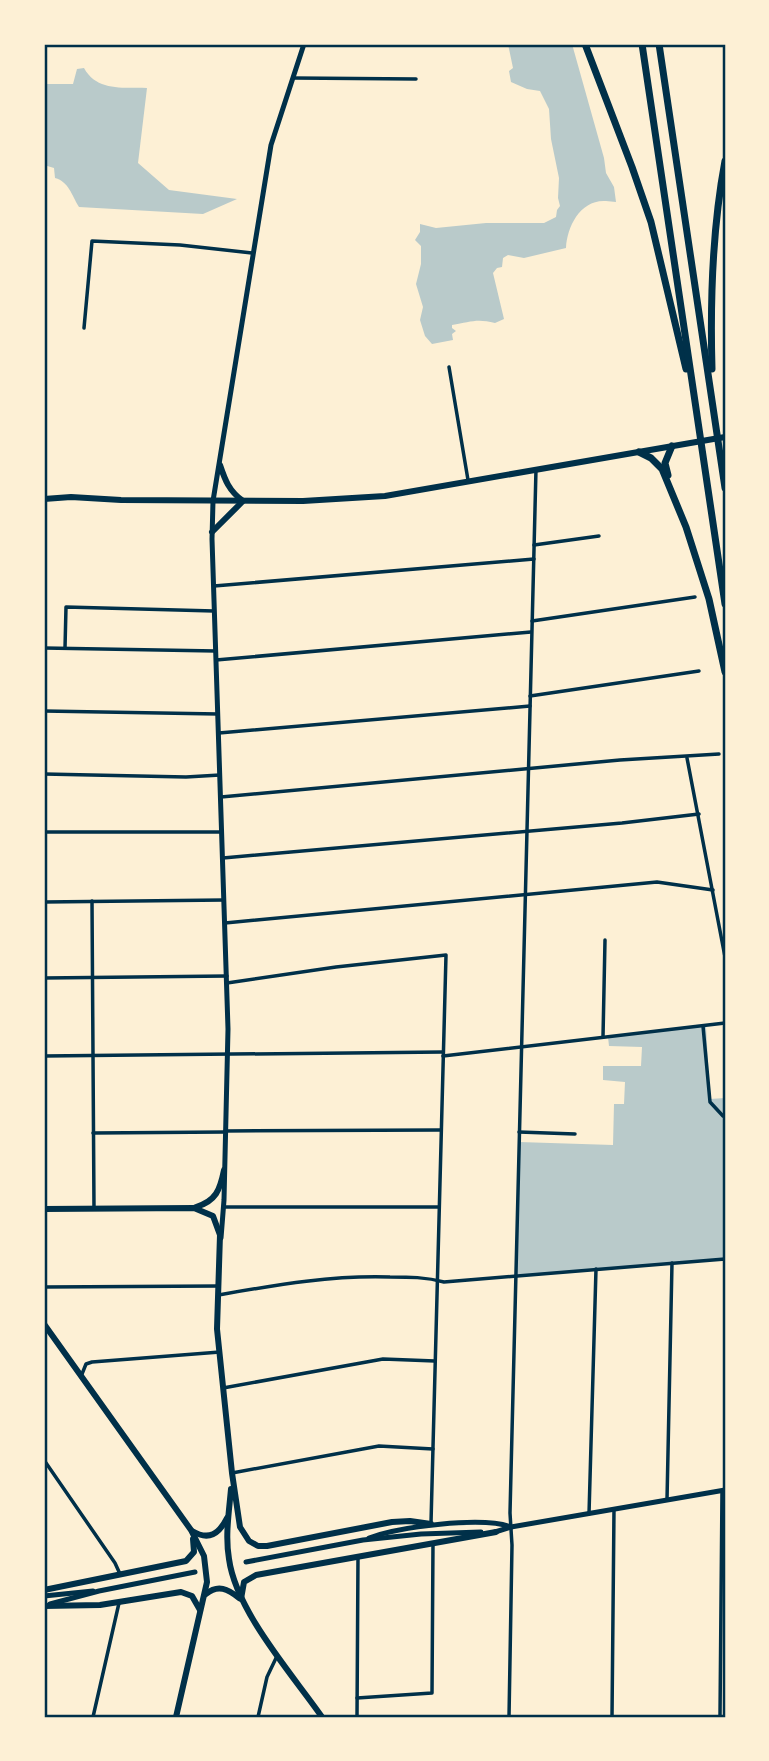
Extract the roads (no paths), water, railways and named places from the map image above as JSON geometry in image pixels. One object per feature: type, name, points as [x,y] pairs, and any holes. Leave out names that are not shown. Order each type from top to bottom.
[{"type":"highway","points":[[585,44],[632,167],[654,234],[699,428]]},
{"type":"highway","points":[[642,44],[725,604]]},
{"type":"highway","points":[[661,44],[663,75],[725,488]]},
{"type":"highway","points":[[712,401],[712,266],[725,161]]},
{"type":"highway","points":[[672,446],[665,463],[707,591],[725,672]]},
{"type":"highway","points":[[639,452],[659,466],[675,500]]},
{"type":"main road","points":[[304,44],[271,145],[213,501],[228,1054],[224,1207],[218,1295],[220,1352],[232,1473],[241,1531],[258,1546],[270,1546],[392,1522],[496,1523],[511,1527]]},
{"type":"main road","points":[[44,499],[71,496],[303,501],[385,496],[725,437]]},
{"type":"main road","points":[[220,465],[226,483],[243,501]]},
{"type":"main road","points":[[212,532],[243,501]]},
{"type":"main road","points":[[189,1208],[214,1198],[224,1170]]},
{"type":"main road","points":[[44,1209],[202,1210],[212,1216],[221,1241]]},
{"type":"main road","points":[[44,1324],[191,1530],[205,1560],[207,1578],[204,1596],[176,1717]]},
{"type":"main road","points":[[232,1473],[228,1558],[241,1599],[323,1717]]},
{"type":"main road","points":[[241,1599],[243,1585],[253,1576],[357,1555],[496,1532],[511,1527],[724,1491]]},
{"type":"main road","points":[[191,1530],[204,1536],[215,1534],[223,1525],[229,1511]]},
{"type":"main road","points":[[363,1540],[431,1524]]},
{"type":"main road","points":[[44,1590],[189,1560],[194,1548],[191,1530]]},
{"type":"main road","points":[[246,1562],[363,1540],[432,1533],[496,1532]]},
{"type":"main road","points":[[44,1606],[99,1591],[195,1572]]},
{"type":"main road","points":[[204,1596],[221,1588],[241,1599]]},
{"type":"main road","points":[[44,1596],[99,1591]]},
{"type":"main road","points":[[44,1606],[119,1603],[184,1592],[194,1598],[200,1612]]},
{"type":"street","points":[[293,78],[416,79]]},
{"type":"street","points":[[84,328],[92,241],[180,245],[255,253]]},
{"type":"street","points":[[449,367],[469,482]]},
{"type":"street","points":[[509,1717],[519,1132],[536,470]]},
{"type":"street","points":[[534,545],[599,536]]},
{"type":"street","points":[[214,586],[534,559]]},
{"type":"street","points":[[532,621],[695,597]]},
{"type":"street","points":[[65,648],[66,607],[214,611]]},
{"type":"street","points":[[216,660],[532,631]]},
{"type":"street","points":[[44,648],[216,651]]},
{"type":"street","points":[[530,696],[699,671]]},
{"type":"street","points":[[219,733],[530,706]]},
{"type":"street","points":[[44,710],[218,714]]},
{"type":"street","points":[[221,797],[620,760],[719,754]]},
{"type":"street","points":[[687,758],[725,957]]},
{"type":"street","points":[[44,774],[186,777],[220,775]]},
{"type":"street","points":[[223,858],[699,814]]},
{"type":"street","points":[[44,832],[222,832]]},
{"type":"street","points":[[225,923],[657,882],[713,890]]},
{"type":"street","points":[[44,902],[224,900]]},
{"type":"street","points":[[92,901],[94,1209]]},
{"type":"street","points":[[603,1037],[605,940]]},
{"type":"street","points":[[44,978],[227,979],[446,955],[431,1524]]},
{"type":"street","points":[[44,1056],[443,1054],[725,1023]]},
{"type":"street","points":[[703,1026],[710,1102],[723,1116]]},
{"type":"street","points":[[93,1133],[441,1130]]},
{"type":"street","points":[[519,1132],[575,1134]]},
{"type":"street","points":[[224,1207],[439,1207]]},
{"type":"street","points":[[218,1295],[312,1279],[360,1276],[444,1282],[725,1259],[725,1266]]},
{"type":"street","points":[[667,1500],[672,1263]]},
{"type":"street","points":[[589,1514],[596,1269]]},
{"type":"street","points":[[44,1287],[219,1286]]},
{"type":"street","points":[[81,1376],[86,1364],[92,1362],[220,1352]]},
{"type":"street","points":[[223,1388],[378,1360],[435,1361]]},
{"type":"street","points":[[232,1473],[379,1446],[433,1449]]},
{"type":"street","points":[[44,1461],[120,1574]]},
{"type":"street","points":[[720,1717],[723,1669],[724,1491]]},
{"type":"street","points":[[612,1717],[614,1509]]},
{"type":"street","points":[[357,1698],[432,1692],[433,1543]]},
{"type":"street","points":[[357,1555],[357,1717]]},
{"type":"street","points":[[93,1717],[119,1603]]},
{"type":"street","points":[[258,1717],[267,1678],[278,1654]]}]
